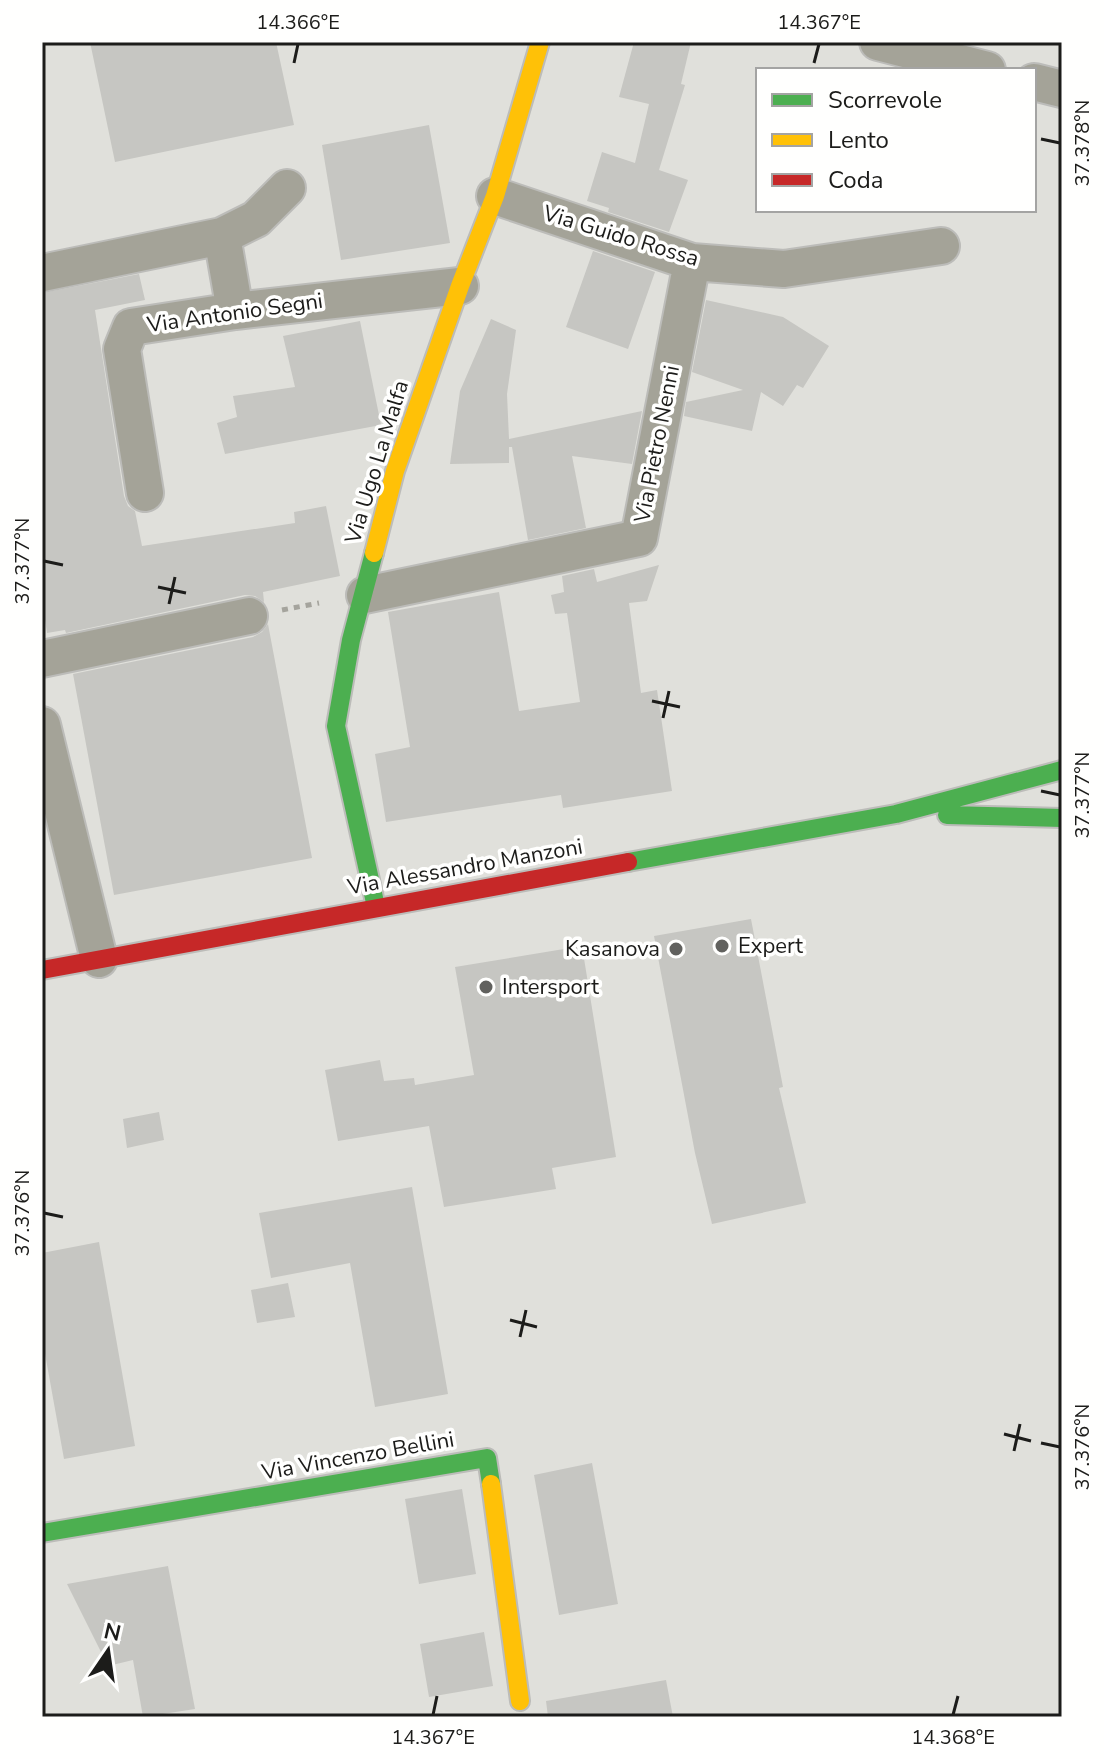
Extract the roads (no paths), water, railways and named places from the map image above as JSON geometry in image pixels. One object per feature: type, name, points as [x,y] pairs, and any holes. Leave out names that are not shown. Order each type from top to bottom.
[{"type":"street","name":"Via Ugo La Malfa","points":[[376,907],[336,726],[351,640],[395,471],[495,196],[540,42]]},
{"type":"street","points":[[878,42],[979,68]]},
{"type":"street","points":[[1036,82],[1062,89]]},
{"type":"street","points":[[42,273],[222,236],[256,219],[287,188]]},
{"type":"street","name":"Via Guido Rossa","points":[[495,196],[692,262],[784,269],[941,246]]},
{"type":"street","points":[[222,236],[235,311]]},
{"type":"street","name":"Via Pietro Nenni","points":[[365,595],[639,538],[692,262]]},
{"type":"street","name":"Via Antonio Segni","points":[[145,493],[122,349],[131,327],[235,311],[460,286]]},
{"type":"street","points":[[42,659],[249,616]]},
{"type":"street","points":[[42,725],[99,959]]},
{"type":"street","points":[[896,814],[1062,770]]},
{"type":"street","points":[[896,814],[1057,802]]},
{"type":"street","name":"Via Alessandro Manzoni","points":[[42,970],[896,814]]},
{"type":"street","name":"Via Vincenzo Bellini","points":[[42,1533],[487,1458],[520,1701]]},
{"type":"place","name":"Expert","points":[[722,946]]},
{"type":"place","name":"Kasanova","points":[[676,949]]},
{"type":"place","name":"Intersport","points":[[486,987]]}]
